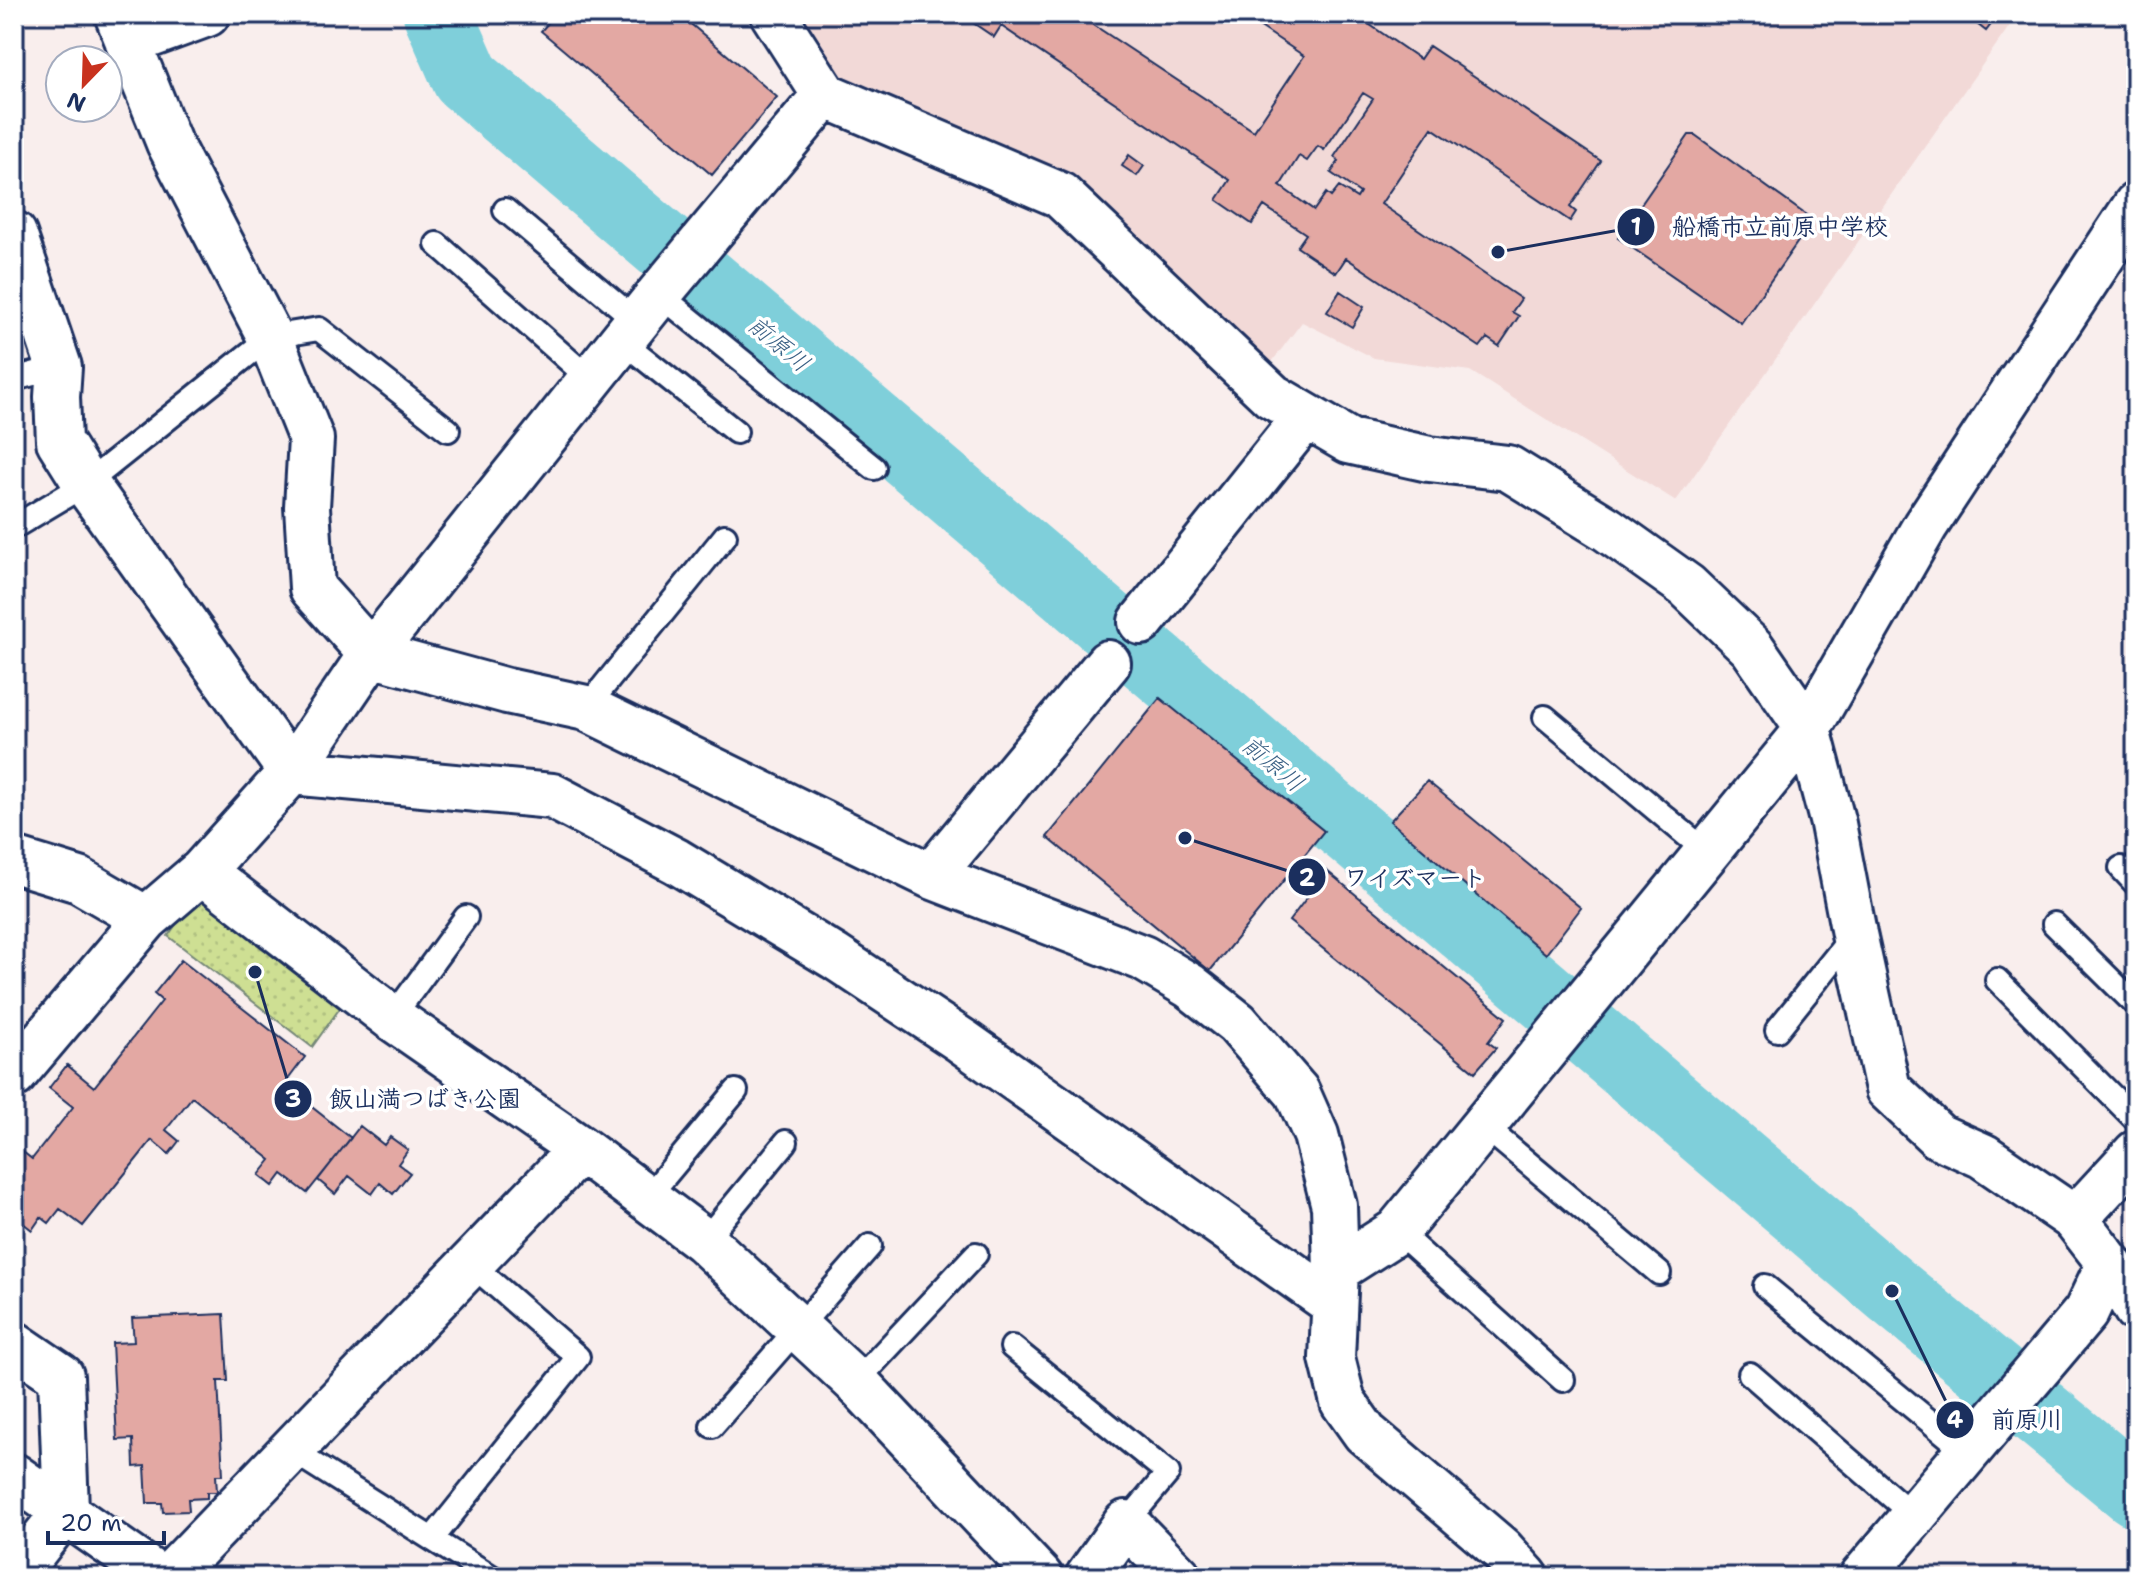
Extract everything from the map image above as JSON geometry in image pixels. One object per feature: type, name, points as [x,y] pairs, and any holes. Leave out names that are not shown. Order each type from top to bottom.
[{"type":"street","points":[[207,14],[122,28],[169,143],[270,337],[311,439],[307,507],[312,588],[371,654],[507,691],[586,708],[931,876],[1143,958],[1190,986],[1237,1023],[1297,1092],[1316,1135],[1334,1206],[1332,1358],[1343,1402],[1365,1433],[1501,1549],[1526,1577]]},
{"type":"street","points":[[773,14],[825,95],[1060,195],[1272,396],[1349,441],[1429,459],[1508,468],[1607,529],[1687,586],[1752,648],[1808,729],[1833,824],[1888,1089],[1938,1136],[1983,1156],[2075,1219],[2109,1263],[2136,1309]]},
{"type":"street","points":[[14,1075],[146,919],[202,871],[291,772],[371,654],[657,298],[825,95]]},
{"type":"street","points":[[1335,1287],[1397,1231],[1808,729],[1925,526],[2136,205]]},
{"type":"street","points":[[14,234],[59,367],[59,441],[86,484],[291,772],[552,796],[676,861],[835,957],[1335,1287]]},
{"type":"street","points":[[1141,622],[1306,416]]},
{"type":"street","points":[[931,876],[1108,663]]},
{"type":"street","points":[[17,855],[79,880],[146,919]]},
{"type":"street","points":[[202,871],[392,1018],[581,1149],[704,1241],[856,1382],[1040,1577]]},
{"type":"street","points":[[169,1577],[581,1149]]},
{"type":"street","points":[[2075,1219],[2136,1153]]},
{"type":"street","points":[[1862,1577],[2086,1312],[2109,1263]]},
{"type":"street","points":[[14,1344],[61,1376],[66,1510],[14,1577]]},
{"type":"street","points":[[14,1476],[158,1577]]},
{"type":"street","points":[[1088,1577],[1126,1523],[1179,1577]]},
{"type":"lane","points":[[505,210],[657,298],[874,468]]},
{"type":"lane","points":[[437,244],[591,380]]},
{"type":"lane","points":[[657,298],[736,432]]},
{"type":"lane","points":[[14,527],[86,484],[270,337],[319,329],[448,430]]},
{"type":"lane","points":[[14,379],[59,367]]},
{"type":"lane","points":[[586,708],[725,536]]},
{"type":"lane","points":[[1545,717],[1708,853]]},
{"type":"lane","points":[[392,1018],[466,917]]},
{"type":"lane","points":[[2054,924],[2136,1005]]},
{"type":"lane","points":[[1777,1030],[1854,934]]},
{"type":"lane","points":[[1997,980],[2136,1120]]},
{"type":"lane","points":[[647,1198],[736,1091]]},
{"type":"lane","points":[[1484,1126],[1659,1273]]},
{"type":"lane","points":[[704,1241],[786,1142]]},
{"type":"lane","points":[[1397,1231],[1563,1380]]},
{"type":"lane","points":[[712,1426],[870,1246]]},
{"type":"lane","points":[[856,1382],[976,1254]]},
{"type":"lane","points":[[432,1539],[578,1357],[471,1264]]},
{"type":"lane","points":[[1765,1286],[1967,1452]]},
{"type":"lane","points":[[1012,1347],[1168,1473],[1126,1523]]},
{"type":"lane","points":[[1750,1374],[1914,1516]]},
{"type":"lane","points":[[291,1450],[492,1577]]},
{"type":"shaded area","points":[[785,14],[2018,14],[1676,501],[1470,371],[1374,358],[1302,322],[1268,367],[1073,183],[835,85]]},
{"type":"green space","points":[[197,894],[340,1008],[312,1047],[168,936]]},
{"type":"building","points":[[556,14],[679,14],[777,97],[712,175],[541,31]]},
{"type":"building","points":[[960,14],[1077,14],[1254,131],[1304,56],[1241,14],[1354,14],[1420,59],[1429,46],[1601,161],[1570,207],[1576,212],[1570,221],[1432,128],[1381,204],[1521,299],[1512,312],[1519,316],[1499,346],[1487,338],[1480,347],[1346,258],[1336,273],[1297,247],[1306,234],[1264,206],[1252,224],[1217,200],[1230,180],[1001,26],[994,37]],"holes":[[[1363,93],[1373,99],[1334,157],[1339,161],[1331,173],[1360,193],[1357,198],[1339,187],[1331,197],[1326,193],[1314,210],[1280,186],[1299,156],[1307,161],[1318,146],[1324,150]]]},
{"type":"building","points":[[1964,14],[1999,14],[1986,31]]},
{"type":"building","points":[[1689,135],[1695,135],[1813,220],[1741,323],[1618,238]]},
{"type":"building","points":[[1129,155],[1144,166],[1137,176],[1122,166]]},
{"type":"building","points":[[1340,291],[1364,307],[1352,327],[1327,312]]},
{"type":"building","points":[[1160,698],[1324,831],[1210,971],[1047,837]]},
{"type":"building","points":[[1427,781],[1581,908],[1546,954],[1390,821]]},
{"type":"building","points":[[1327,871],[1506,1018],[1488,1042],[1496,1048],[1475,1072],[1289,921]]},
{"type":"building","points":[[181,960],[305,1057],[284,1085],[351,1138],[307,1193],[282,1174],[273,1186],[259,1175],[271,1160],[192,1097],[166,1130],[179,1141],[169,1154],[152,1140],[83,1226],[60,1209],[49,1223],[41,1217],[32,1230],[14,1216],[14,1155],[19,1149],[32,1159],[73,1107],[49,1088],[67,1065],[94,1087],[162,1001],[154,994]]},
{"type":"building","points":[[360,1126],[384,1145],[390,1137],[408,1150],[398,1164],[410,1173],[393,1194],[380,1183],[372,1194],[349,1176],[335,1194],[318,1180]]},
{"type":"building","points":[[224,1314],[228,1381],[218,1381],[223,1475],[216,1475],[217,1492],[207,1492],[207,1498],[188,1499],[189,1511],[163,1512],[162,1503],[147,1503],[145,1466],[134,1467],[133,1439],[117,1440],[112,1343],[134,1342],[132,1318]]},
{"type":"waterway","name":"前原川","points":[[438,14],[466,78],[1892,1291],[2136,1492]]},
{"type":"place","name":"船橋市立前原中学校","points":[[1498,252]]},
{"type":"place","name":"ワイズマート","points":[[1185,838]]},
{"type":"place","name":"飯山満つばき公園","points":[[255,972]]},
{"type":"place","name":"前原川","points":[[1892,1291]]}]
